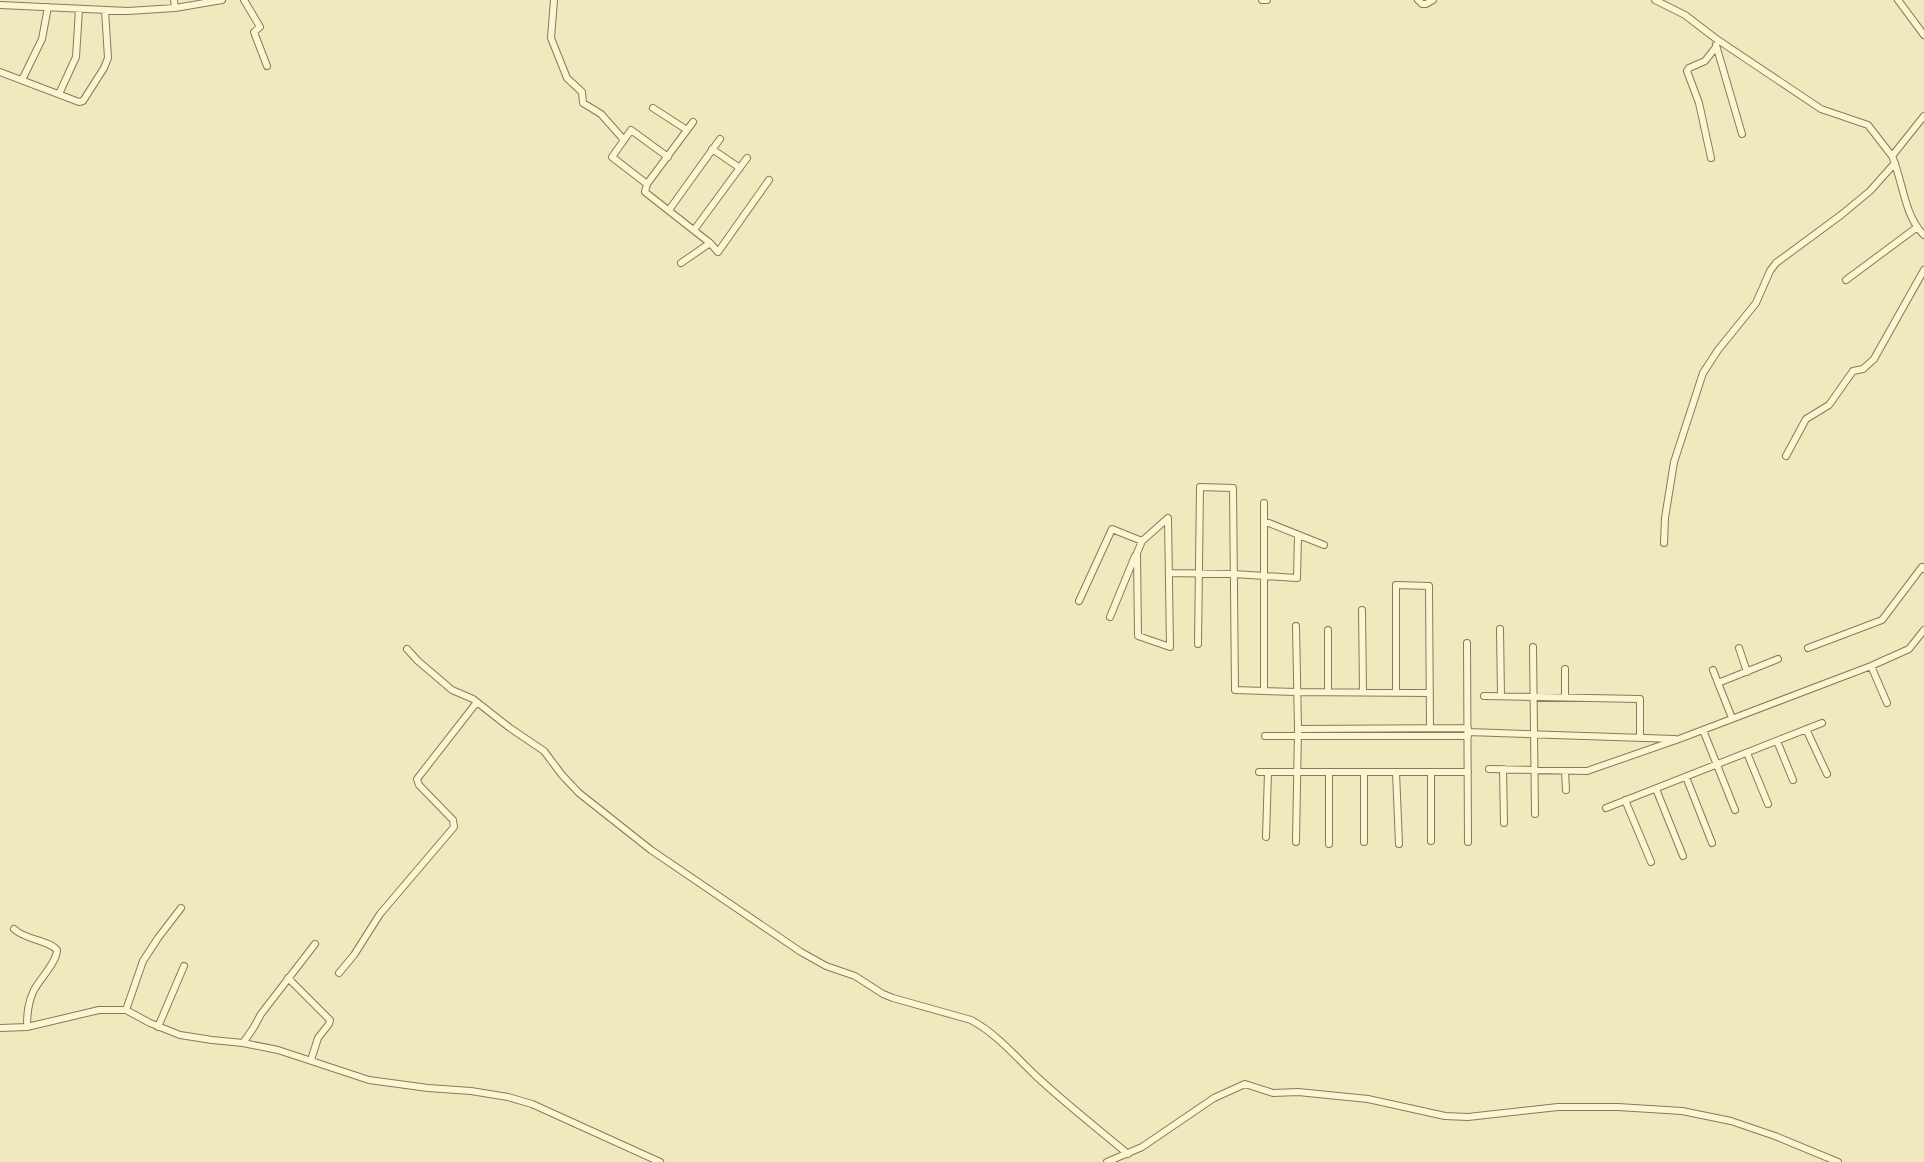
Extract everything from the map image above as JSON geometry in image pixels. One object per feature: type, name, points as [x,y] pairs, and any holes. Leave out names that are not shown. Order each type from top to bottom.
[{"type":"street","points":[[174,0],[175,8]]},
{"type":"street","points":[[0,5],[128,11],[175,8],[222,0]]},
{"type":"street","points":[[244,0],[260,27],[254,32],[267,66]]},
{"type":"street","points":[[554,0],[551,38],[568,78],[582,92],[583,103],[601,114],[624,140]]},
{"type":"street","points":[[1262,0],[1267,0]]},
{"type":"street","points":[[1418,0],[1422,4],[1426,4],[1432,0]]},
{"type":"street","points":[[1655,0],[1685,15],[1715,38],[1821,109],[1868,125],[1892,156],[1916,228],[1924,235]]},
{"type":"street","points":[[1898,0],[1924,35]]},
{"type":"street","points":[[22,80],[42,39],[48,7]]},
{"type":"street","points":[[59,94],[76,56],[79,9]]},
{"type":"street","points":[[0,72],[79,102],[83,101],[104,68],[108,58],[109,50],[106,10]]},
{"type":"street","points":[[1715,38],[1716,47],[1742,134]]},
{"type":"street","points":[[1711,158],[1699,103],[1687,71],[1689,68],[1705,61],[1716,47]]},
{"type":"street","points":[[653,108],[687,130]]},
{"type":"street","points":[[1892,156],[1924,116]]},
{"type":"street","points":[[693,122],[647,184],[645,192],[710,243],[718,252],[769,180]]},
{"type":"street","points":[[647,184],[612,158],[631,130],[668,157]]},
{"type":"street","points":[[669,210],[720,139]]},
{"type":"street","points":[[712,149],[740,168]]},
{"type":"street","points":[[694,230],[747,158]]},
{"type":"street","points":[[1664,542],[1665,518],[1674,462],[1702,373],[1718,350],[1756,303],[1770,271],[1776,263],[1841,215],[1870,191],[1895,163]]},
{"type":"street","points":[[1846,280],[1916,228]]},
{"type":"street","points":[[681,263],[710,243]]},
{"type":"street","points":[[1786,456],[1806,419],[1830,404],[1852,371],[1863,369],[1874,359],[1924,270]]},
{"type":"street","points":[[1198,644],[1200,487],[1233,488],[1235,690],[1430,693]]},
{"type":"street","points":[[1264,503],[1264,691]]},
{"type":"street","points":[[1110,617],[1142,541],[1168,518],[1170,647],[1138,636],[1137,553]]},
{"type":"street","points":[[1264,521],[1324,544]]},
{"type":"street","points":[[1079,601],[1112,529],[1142,541]]},
{"type":"street","points":[[1169,573],[1234,574],[1297,578],[1298,535]]},
{"type":"street","points":[[1808,648],[1882,620],[1922,567],[1924,569]]},
{"type":"street","points":[[1396,692],[1396,585],[1429,586],[1430,728]]},
{"type":"street","points":[[1362,610],[1363,692]]},
{"type":"street","points":[[1296,626],[1298,729],[1296,842]]},
{"type":"street","points":[[1500,629],[1501,696]]},
{"type":"street","points":[[1328,630],[1328,692]]},
{"type":"street","points":[[1489,769],[1587,771],[1679,739],[1871,666],[1910,649],[1924,630]]},
{"type":"street","points":[[1467,643],[1468,842]]},
{"type":"street","points":[[1533,647],[1535,814]]},
{"type":"street","points":[[1739,648],[1748,672]]},
{"type":"street","points":[[407,649],[418,661],[452,690],[477,702],[545,752],[562,775],[588,800],[651,850],[801,952],[826,966],[855,976],[883,994],[971,1020],[982,1026],[1002,1042],[1037,1076],[1128,1154]]},
{"type":"street","points":[[1718,683],[1778,660]]},
{"type":"street","points":[[1871,666],[1887,703]]},
{"type":"street","points":[[1565,669],[1565,697]]},
{"type":"street","points":[[1713,670],[1732,718]]},
{"type":"street","points":[[1484,696],[1640,699],[1640,737]]},
{"type":"street","points":[[339,973],[354,955],[380,914],[454,827],[453,820],[419,786],[417,779],[477,702]]},
{"type":"street","points":[[1606,808],[1822,723]]},
{"type":"street","points":[[1298,729],[1430,728],[1468,732]]},
{"type":"street","points":[[1806,729],[1826,774]]},
{"type":"street","points":[[1703,730],[1735,810]]},
{"type":"street","points":[[1265,736],[1468,732],[1679,739]]},
{"type":"street","points":[[1777,741],[1793,780]]},
{"type":"street","points":[[1747,753],[1768,804]]},
{"type":"street","points":[[1503,769],[1504,823]]},
{"type":"street","points":[[1565,771],[1566,790]]},
{"type":"street","points":[[1260,772],[1468,772]]},
{"type":"street","points":[[1266,837],[1268,772]]},
{"type":"street","points":[[1329,772],[1329,844]]},
{"type":"street","points":[[1364,772],[1364,842]]},
{"type":"street","points":[[1396,772],[1399,844]]},
{"type":"street","points":[[1431,772],[1431,841]]},
{"type":"street","points":[[1686,777],[1712,843]]},
{"type":"street","points":[[1656,789],[1683,856]]},
{"type":"street","points":[[1625,800],[1651,862]]},
{"type":"street","points":[[126,1010],[143,961],[158,938],[181,908]]},
{"type":"street","points":[[14,929],[20,934],[53,946],[57,950],[50,967],[35,989],[28,1004],[27,1027]]},
{"type":"street","points":[[243,1043],[261,1014],[315,944]]},
{"type":"street","points":[[158,1026],[184,966]]},
{"type":"street","points":[[288,978],[330,1020],[330,1024],[318,1038],[311,1060]]},
{"type":"street","points":[[0,1028],[27,1027],[99,1010],[126,1010],[180,1035],[243,1043],[278,1050],[311,1060],[355,1077],[428,1088],[471,1091],[508,1097],[532,1104],[660,1162]]},
{"type":"street","points":[[1107,1162],[1128,1154],[1164,1133],[1214,1098],[1245,1084],[1273,1093],[1298,1092],[1368,1098],[1445,1116],[1468,1117],[1558,1107],[1618,1107],[1682,1111],[1731,1121],[1775,1136],[1838,1162]]}]
